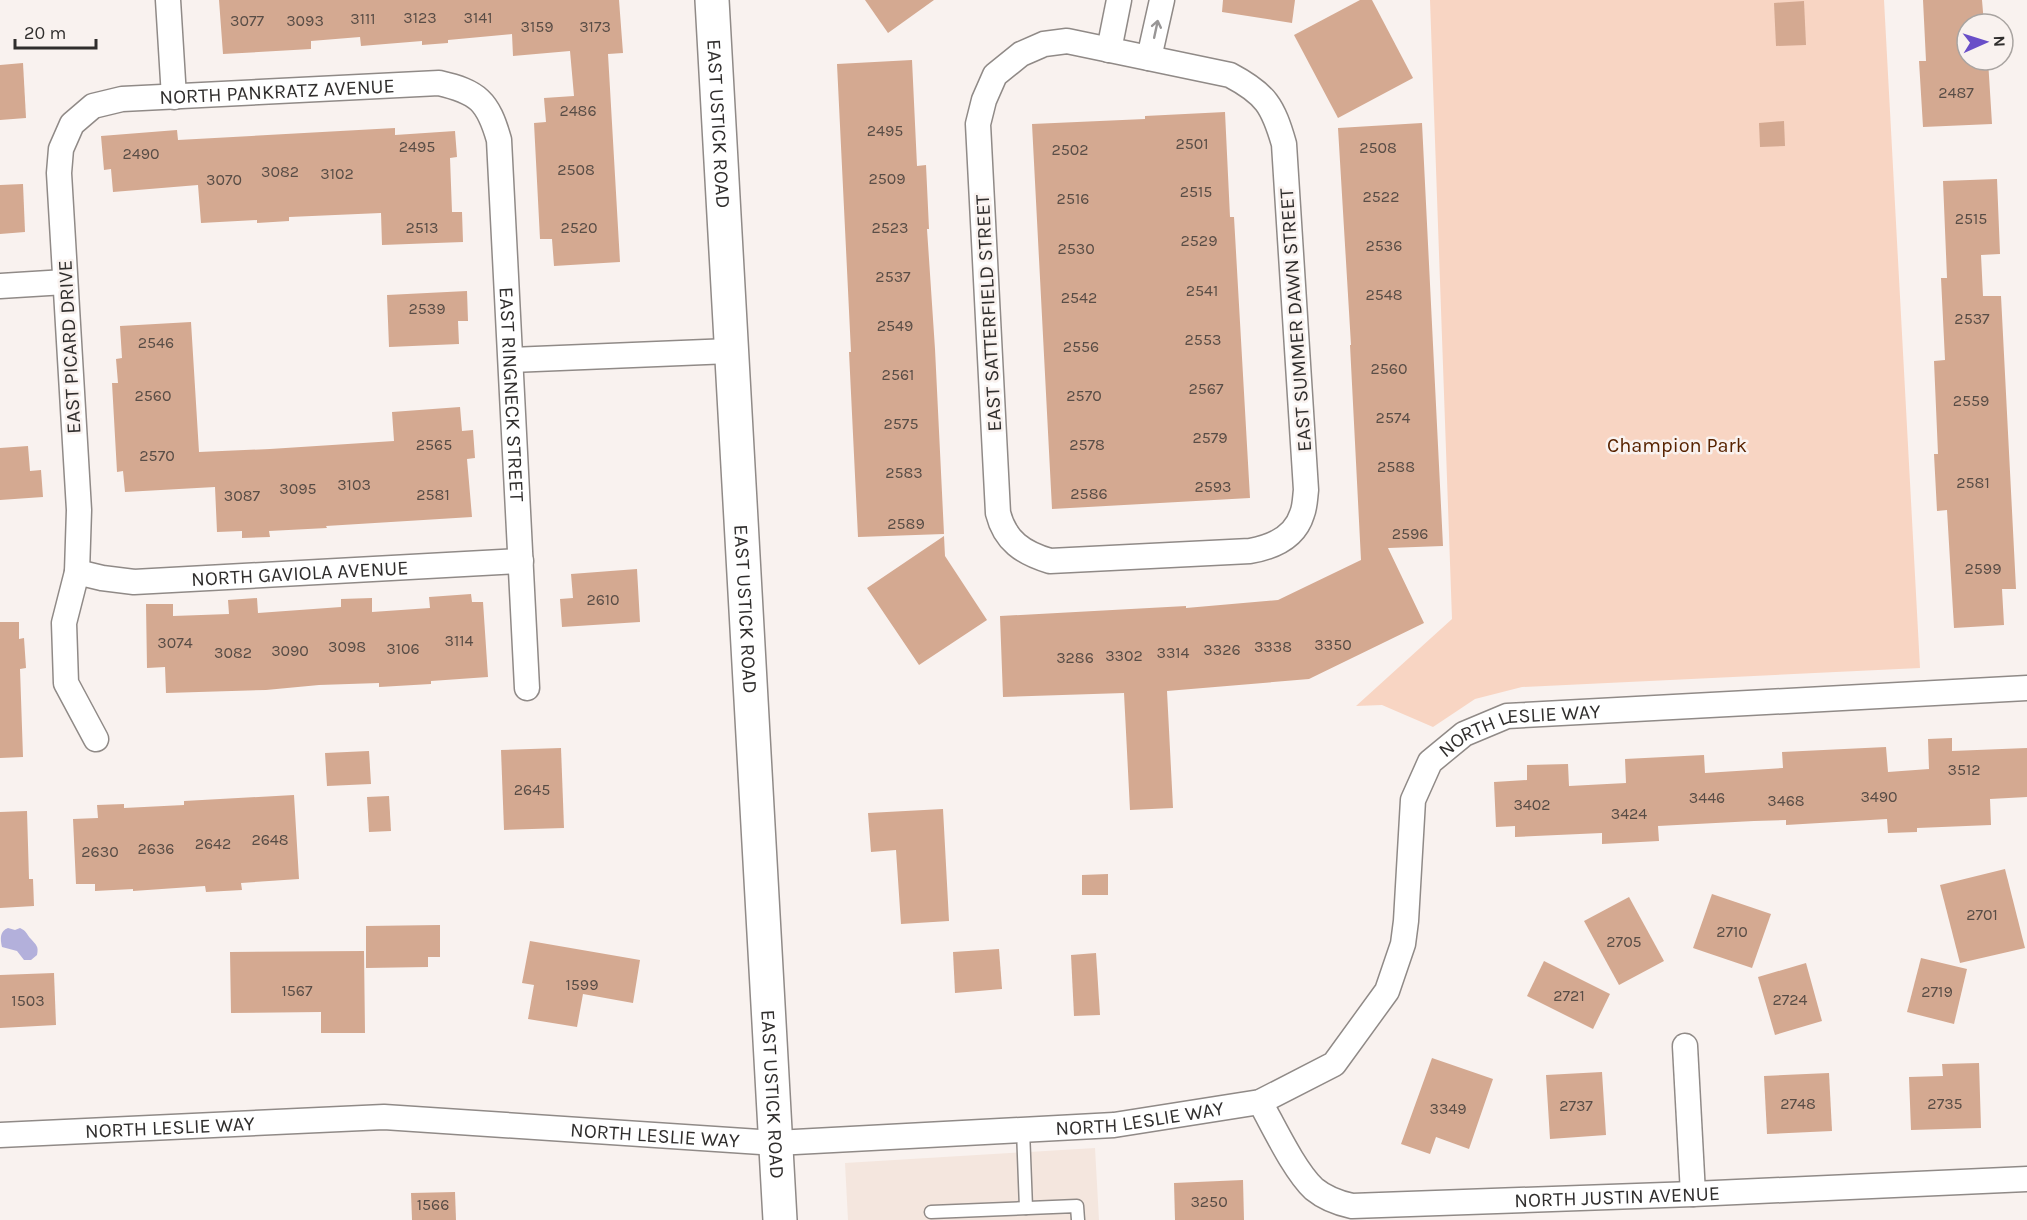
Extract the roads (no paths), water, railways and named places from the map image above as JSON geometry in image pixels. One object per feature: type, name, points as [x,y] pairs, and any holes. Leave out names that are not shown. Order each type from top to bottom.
[{"type":"main road","name":"EAST USTICK ROAD","points":[[712,0],[780,1220]]},
{"type":"street","points":[[168,0],[174,97]]},
{"type":"street","points":[[1119,0],[1109,50],[1149,58],[1162,0]]},
{"type":"street","name":"EAST SATTERFIELD STREET","points":[[1109,50],[1067,41],[1044,44],[1021,54],[995,75],[984,100],[978,124],[998,513],[1001,526],[1010,540],[1019,548],[1050,561],[1251,551],[1276,544],[1291,533]]},
{"type":"street","name":"EAST SUMMER DAWN STREET","points":[[1149,58],[1230,75],[1254,87],[1270,105],[1284,144],[1306,490],[1302,514],[1291,533]]},
{"type":"street","name":"NORTH PANKRATZ AVENUE","points":[[72,124],[93,106],[122,99],[439,83],[465,89],[483,103]]},
{"type":"street","name":"EAST RINGNECK STREET","points":[[483,103],[493,118],[499,140],[527,688]]},
{"type":"street","name":"EAST PICARD DRIVE","points":[[72,124],[61,149],[59,173],[79,510],[77,572],[64,623],[66,683],[96,739]]},
{"type":"street","points":[[0,286],[65,282]]},
{"type":"street","points":[[511,360],[730,351]]},
{"type":"street","name":"NORTH GAVIOLA AVENUE","points":[[77,572],[134,582],[521,561]]},
{"type":"street","name":"NORTH LESLIE WAY","points":[[0,1135],[384,1117],[776,1143],[1114,1125],[1260,1102],[1334,1064],[1387,991],[1400,955],[1406,921],[1413,800],[1430,762],[1464,734],[1508,716],[2027,688]]},
{"type":"street","points":[[1685,1046],[1693,1194]]},
{"type":"street","name":"NORTH JUSTIN AVENUE","points":[[1260,1102],[1303,1176],[1314,1189],[1341,1204],[1364,1206],[2027,1179]]},
{"type":"lane","points":[[1023,1130],[1026,1208]]},
{"type":"lane","points":[[931,1212],[1006,1214],[1026,1208],[1077,1206],[1078,1220]]},
{"type":"water","points":[[8,928],[24,930],[37,946],[37,955],[31,960],[24,960],[17,951],[2,947],[1,935]]},
{"type":"park label","name":"Champion Park","points":[[1677,445]]}]
